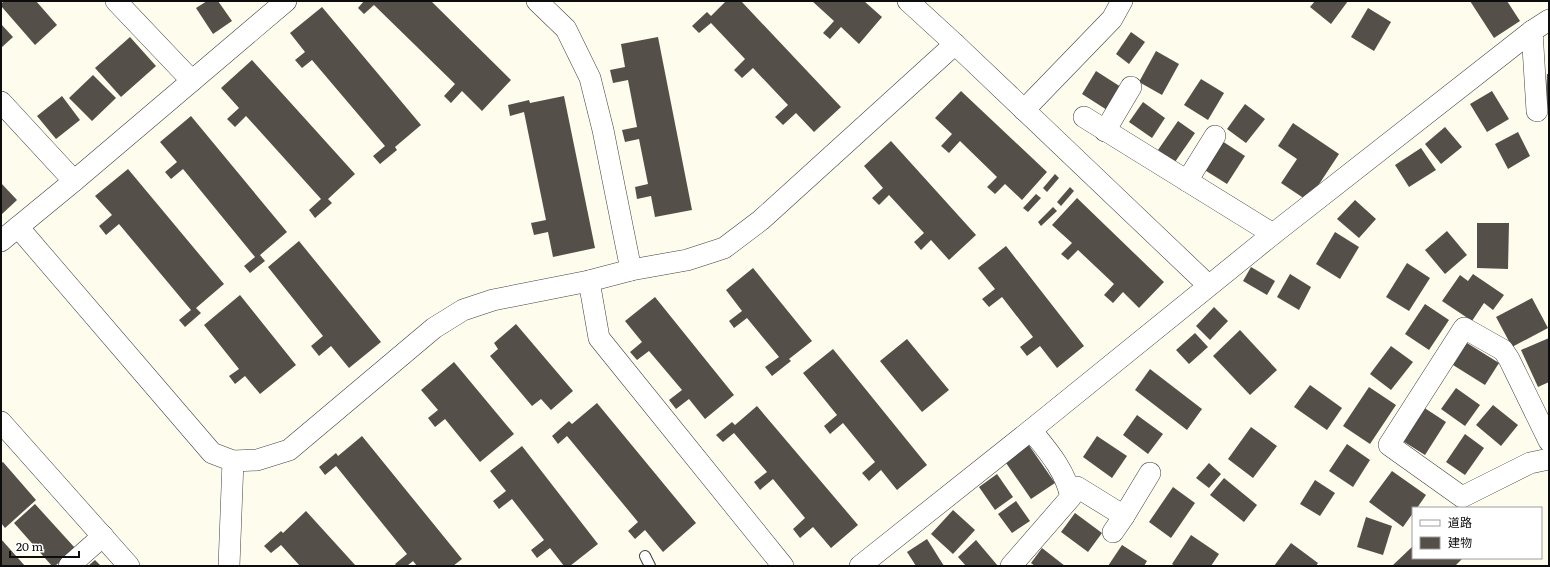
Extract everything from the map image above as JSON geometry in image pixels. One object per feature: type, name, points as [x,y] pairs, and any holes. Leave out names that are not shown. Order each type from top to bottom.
[{"type":"street","points":[[116,1],[192,81]]},
{"type":"street","points":[[1,241],[286,1]]},
{"type":"street","points":[[537,1],[566,29],[590,78],[603,130],[631,270]]},
{"type":"street","points":[[908,1],[1208,285]]},
{"type":"street","points":[[1024,110],[1112,19],[1122,1]]},
{"type":"street","points":[[867,564],[1208,285],[1532,31],[1549,20]]},
{"type":"street","points":[[1532,31],[1537,111]]},
{"type":"street","points":[[18,227],[212,453],[233,461],[257,460],[289,450],[434,328],[464,310],[493,300],[589,281],[631,270],[687,260],[724,248],[761,220],[955,44]]},
{"type":"street","points":[[1105,131],[1131,87]]},
{"type":"street","points":[[1,102],[74,181]]},
{"type":"street","points":[[1084,117],[1273,234]]},
{"type":"street","points":[[1187,181],[1215,136]]},
{"type":"street","points":[[589,281],[599,338],[783,566]]},
{"type":"street","points":[[1549,441],[1509,358],[1503,350],[1464,328],[1389,445],[1462,497],[1530,462],[1549,458]]},
{"type":"street","points":[[1011,566],[1071,496],[1067,482],[1055,460],[1031,430]]},
{"type":"street","points":[[5,435],[103,536],[129,566]]},
{"type":"street","points":[[229,566],[233,461]]},
{"type":"street","points":[[1069,489],[1077,487],[1118,524],[1150,473]]},
{"type":"street","points":[[69,566],[103,536]]},
{"type":"lane","points":[[645,556],[650,566]]},
{"type":"building","points":[[4,1],[36,1],[57,25],[35,45],[1,6]]},
{"type":"building","points":[[207,1],[218,1],[232,21],[213,34],[196,8]]},
{"type":"building","points":[[364,1],[431,1],[511,80],[482,111],[462,91],[451,103],[444,96],[455,84],[374,5],[364,14],[358,8]]},
{"type":"building","points":[[726,1],[741,1],[841,107],[814,132],[796,113],[783,125],[775,117],[788,105],[753,68],[742,78],[734,70],[745,59],[711,23],[699,33],[692,26],[707,12],[711,16]]},
{"type":"building","points":[[812,1],[864,1],[882,17],[859,44],[841,27],[830,39],[823,33],[834,21]]},
{"type":"building","points":[[1315,1],[1348,1],[1331,24],[1310,7]]},
{"type":"building","points":[[1470,1],[1507,1],[1520,21],[1494,38]]},
{"type":"building","points":[[322,7],[421,125],[395,147],[397,150],[380,164],[373,156],[385,146],[312,60],[302,68],[295,60],[305,52],[290,33]]},
{"type":"building","points":[[1368,8],[1391,22],[1374,51],[1351,37]]},
{"type":"building","points":[[1,24],[13,37],[1,48]]},
{"type":"building","points":[[1131,32],[1145,42],[1129,64],[1116,54]]},
{"type":"building","points":[[130,37],[156,66],[121,97],[95,68]]},
{"type":"building","points":[[658,37],[692,210],[655,217],[651,196],[637,199],[635,187],[648,184],[639,139],[625,142],[622,130],[637,127],[628,80],[613,83],[610,70],[625,67],[621,44]]},
{"type":"building","points":[[1156,51],[1179,64],[1162,95],[1139,82]]},
{"type":"building","points":[[252,60],[355,174],[328,199],[332,203],[315,218],[309,210],[321,199],[246,116],[235,127],[227,119],[239,108],[221,88]]},
{"type":"building","points":[[1096,71],[1121,87],[1107,110],[1082,94]]},
{"type":"building","points":[[1547,74],[1549,74],[1549,112],[1545,112]]},
{"type":"building","points":[[93,75],[116,98],[92,121],[69,98]]},
{"type":"building","points":[[1201,79],[1224,93],[1208,120],[1184,105]]},
{"type":"building","points":[[961,91],[1047,172],[1022,200],[1005,184],[995,194],[987,187],[997,177],[960,141],[949,153],[941,146],[952,134],[935,118]]},
{"type":"building","points":[[1492,91],[1509,119],[1487,132],[1470,104]]},
{"type":"building","points":[[62,96],[80,120],[56,139],[37,116]]},
{"type":"building","points":[[564,96],[595,248],[553,257],[548,232],[534,235],[531,223],[546,220],[524,112],[510,116],[508,105],[529,100],[530,103]]},
{"type":"building","points":[[1143,102],[1165,118],[1152,138],[1129,122]]},
{"type":"building","points":[[1245,104],[1265,119],[1246,143],[1227,129]]},
{"type":"building","points":[[191,116],[287,232],[260,255],[265,261],[250,273],[244,266],[255,257],[183,169],[171,179],[165,172],[177,162],[160,142]]},
{"type":"building","points":[[1178,121],[1195,133],[1175,162],[1158,150]]},
{"type":"building","points":[[1293,123],[1339,154],[1308,201],[1281,183],[1297,159],[1278,146]]},
{"type":"building","points":[[1445,127],[1462,147],[1441,164],[1425,144]]},
{"type":"building","points":[[1518,132],[1530,156],[1508,169],[1495,144]]},
{"type":"building","points":[[891,141],[976,235],[949,260],[931,240],[921,250],[914,242],[924,233],[889,195],[879,205],[872,198],[883,188],[864,166]]},
{"type":"building","points":[[1222,141],[1245,156],[1227,184],[1203,169]]},
{"type":"building","points":[[1421,148],[1436,170],[1409,187],[1395,165]]},
{"type":"building","points":[[128,169],[224,284],[196,308],[201,313],[185,327],[179,320],[191,310],[119,224],[106,235],[99,226],[112,215],[95,196]]},
{"type":"building","points":[[1055,174],[1059,178],[1047,192],[1043,188]]},
{"type":"building","points":[[1,183],[17,200],[1,215]]},
{"type":"building","points":[[1070,187],[1074,191],[1061,206],[1057,202]]},
{"type":"building","points":[[1036,194],[1041,198],[1028,212],[1023,208]]},
{"type":"building","points":[[1077,198],[1164,282],[1139,308],[1123,292],[1113,303],[1104,295],[1114,284],[1078,250],[1068,260],[1061,254],[1072,243],[1052,225]]},
{"type":"building","points":[[1355,200],[1376,219],[1359,238],[1337,219]]},
{"type":"building","points":[[1053,207],[1057,211],[1041,226],[1038,222]]},
{"type":"building","points":[[1477,223],[1509,223],[1508,269],[1477,268]]},
{"type":"building","points":[[1447,231],[1467,255],[1445,274],[1425,250]]},
{"type":"building","points":[[1335,232],[1359,247],[1340,279],[1316,264]]},
{"type":"building","points":[[299,241],[381,342],[349,368],[331,346],[319,356],[311,346],[323,336],[268,267]]},
{"type":"building","points":[[1006,246],[1084,346],[1057,368],[1040,346],[1027,356],[1020,347],[1033,337],[1002,297],[989,307],[982,299],[995,289],[978,268]]},
{"type":"building","points":[[1407,263],[1430,278],[1409,311],[1386,297]]},
{"type":"building","points":[[1251,267],[1275,281],[1267,295],[1243,281]]},
{"type":"building","points":[[753,268],[812,341],[789,359],[791,361],[772,376],[765,367],[779,357],[747,318],[734,328],[729,321],[742,311],[726,290]]},
{"type":"building","points":[[1290,274],[1311,287],[1299,310],[1277,297]]},
{"type":"building","points":[[1473,274],[1504,295],[1493,310],[1484,303],[1472,321],[1442,301],[1460,275],[1468,281]]},
{"type":"building","points":[[240,295],[296,365],[260,394],[245,376],[235,384],[229,376],[239,369],[204,325]]},
{"type":"building","points":[[655,297],[734,395],[705,419],[689,399],[676,409],[669,400],[682,390],[649,351],[637,360],[630,352],[642,342],[625,321]]},
{"type":"building","points":[[1532,298],[1548,328],[1512,347],[1496,317]]},
{"type":"building","points":[[1425,304],[1449,320],[1429,350],[1405,334]]},
{"type":"building","points":[[1214,307],[1228,321],[1210,340],[1196,326]]},
{"type":"building","points":[[516,324],[573,391],[551,410],[541,399],[532,406],[490,356],[498,349],[494,343]]},
{"type":"building","points":[[1240,330],[1277,370],[1250,395],[1213,356]]},
{"type":"building","points":[[1195,333],[1208,347],[1189,364],[1176,350]]},
{"type":"building","points":[[1549,338],[1549,382],[1538,387],[1521,350]]},
{"type":"building","points":[[907,339],[949,390],[922,412],[880,361]]},
{"type":"building","points":[[1467,343],[1499,363],[1485,385],[1453,365]]},
{"type":"building","points":[[1391,346],[1413,362],[1391,390],[1370,374]]},
{"type":"building","points":[[833,349],[927,465],[897,490],[881,470],[869,481],[862,473],[875,462],[843,423],[830,434],[824,426],[837,415],[803,373]]},
{"type":"building","points":[[454,362],[514,434],[480,462],[445,419],[435,427],[428,418],[438,410],[421,390]]},
{"type":"building","points":[[1150,369],[1202,409],[1187,430],[1135,390]]},
{"type":"building","points":[[1310,385],[1342,408],[1327,430],[1294,407]]},
{"type":"building","points":[[1369,387],[1396,405],[1370,444],[1343,426]]},
{"type":"building","points":[[1456,388],[1480,405],[1465,426],[1441,409]]},
{"type":"building","points":[[597,403],[696,523],[663,552],[645,530],[635,539],[628,531],[638,522],[567,436],[558,444],[552,436],[569,421],[572,424]]},
{"type":"building","points":[[1420,405],[1446,422],[1425,455],[1398,438]]},
{"type":"building","points":[[1493,405],[1518,425],[1501,446],[1476,425]]},
{"type":"building","points":[[757,406],[858,525],[831,548],[813,527],[800,538],[793,529],[805,518],[773,479],[760,490],[754,482],[767,472],[734,433],[723,442],[716,435],[732,422],[735,425]]},
{"type":"building","points":[[1137,415],[1163,434],[1148,454],[1123,435]]},
{"type":"building","points":[[1251,427],[1277,446],[1253,478],[1228,459]]},
{"type":"building","points":[[1465,434],[1484,448],[1465,475],[1446,462]]},
{"type":"building","points":[[362,436],[462,559],[453,566],[417,566],[413,561],[407,566],[397,566],[395,564],[407,554],[336,466],[325,475],[319,467],[336,453],[338,456]]},
{"type":"building","points":[[1097,436],[1127,456],[1112,478],[1083,457]]},
{"type":"building","points":[[1028,444],[1055,483],[1031,499],[1004,460]]},
{"type":"building","points":[[1347,444],[1370,460],[1353,487],[1329,471]]},
{"type":"building","points":[[522,446],[598,544],[570,566],[564,566],[550,548],[537,558],[531,550],[544,540],[512,499],[499,509],[493,501],[506,491],[490,471]]},
{"type":"building","points":[[3,462],[36,500],[5,528],[1,523],[1,463]]},
{"type":"building","points":[[1209,463],[1221,474],[1209,488],[1196,478]]},
{"type":"building","points":[[1392,471],[1426,495],[1418,507],[1412,507],[1412,514],[1403,527],[1369,502]]},
{"type":"building","points":[[997,474],[1013,497],[995,510],[979,487]]},
{"type":"building","points":[[1224,478],[1257,505],[1244,522],[1210,495]]},
{"type":"building","points":[[1315,480],[1335,493],[1320,516],[1300,504]]},
{"type":"building","points":[[1173,487],[1195,503],[1171,538],[1149,522]]},
{"type":"building","points":[[1016,501],[1030,521],[1012,533],[998,514]]},
{"type":"building","points":[[35,504],[75,548],[55,566],[52,566],[14,523]]},
{"type":"building","points":[[953,510],[975,530],[953,554],[931,534]]},
{"type":"building","points":[[306,511],[356,566],[300,566],[281,545],[271,553],[264,546],[281,531],[283,533]]},
{"type":"building","points":[[1075,513],[1102,533],[1088,552],[1061,532]]},
{"type":"building","points":[[1366,517],[1392,526],[1383,555],[1357,547]]},
{"type":"building","points":[[1191,535],[1219,554],[1211,566],[1175,566],[1172,564]]},
{"type":"building","points":[[1,539],[25,566],[1,566]]},
{"type":"building","points":[[927,539],[944,566],[916,566],[907,552]]},
{"type":"building","points":[[976,540],[998,566],[966,566],[958,557]]},
{"type":"building","points":[[1291,543],[1318,563],[1316,566],[1274,566]]},
{"type":"building","points":[[1122,545],[1147,561],[1144,566],[1108,566]]},
{"type":"building","points":[[1412,547],[1412,559],[1462,559],[1455,566],[1393,565]]},
{"type":"building","points":[[1042,548],[1065,566],[1035,566],[1031,563]]},
{"type":"building","points":[[95,560],[101,566],[88,566]]}]
